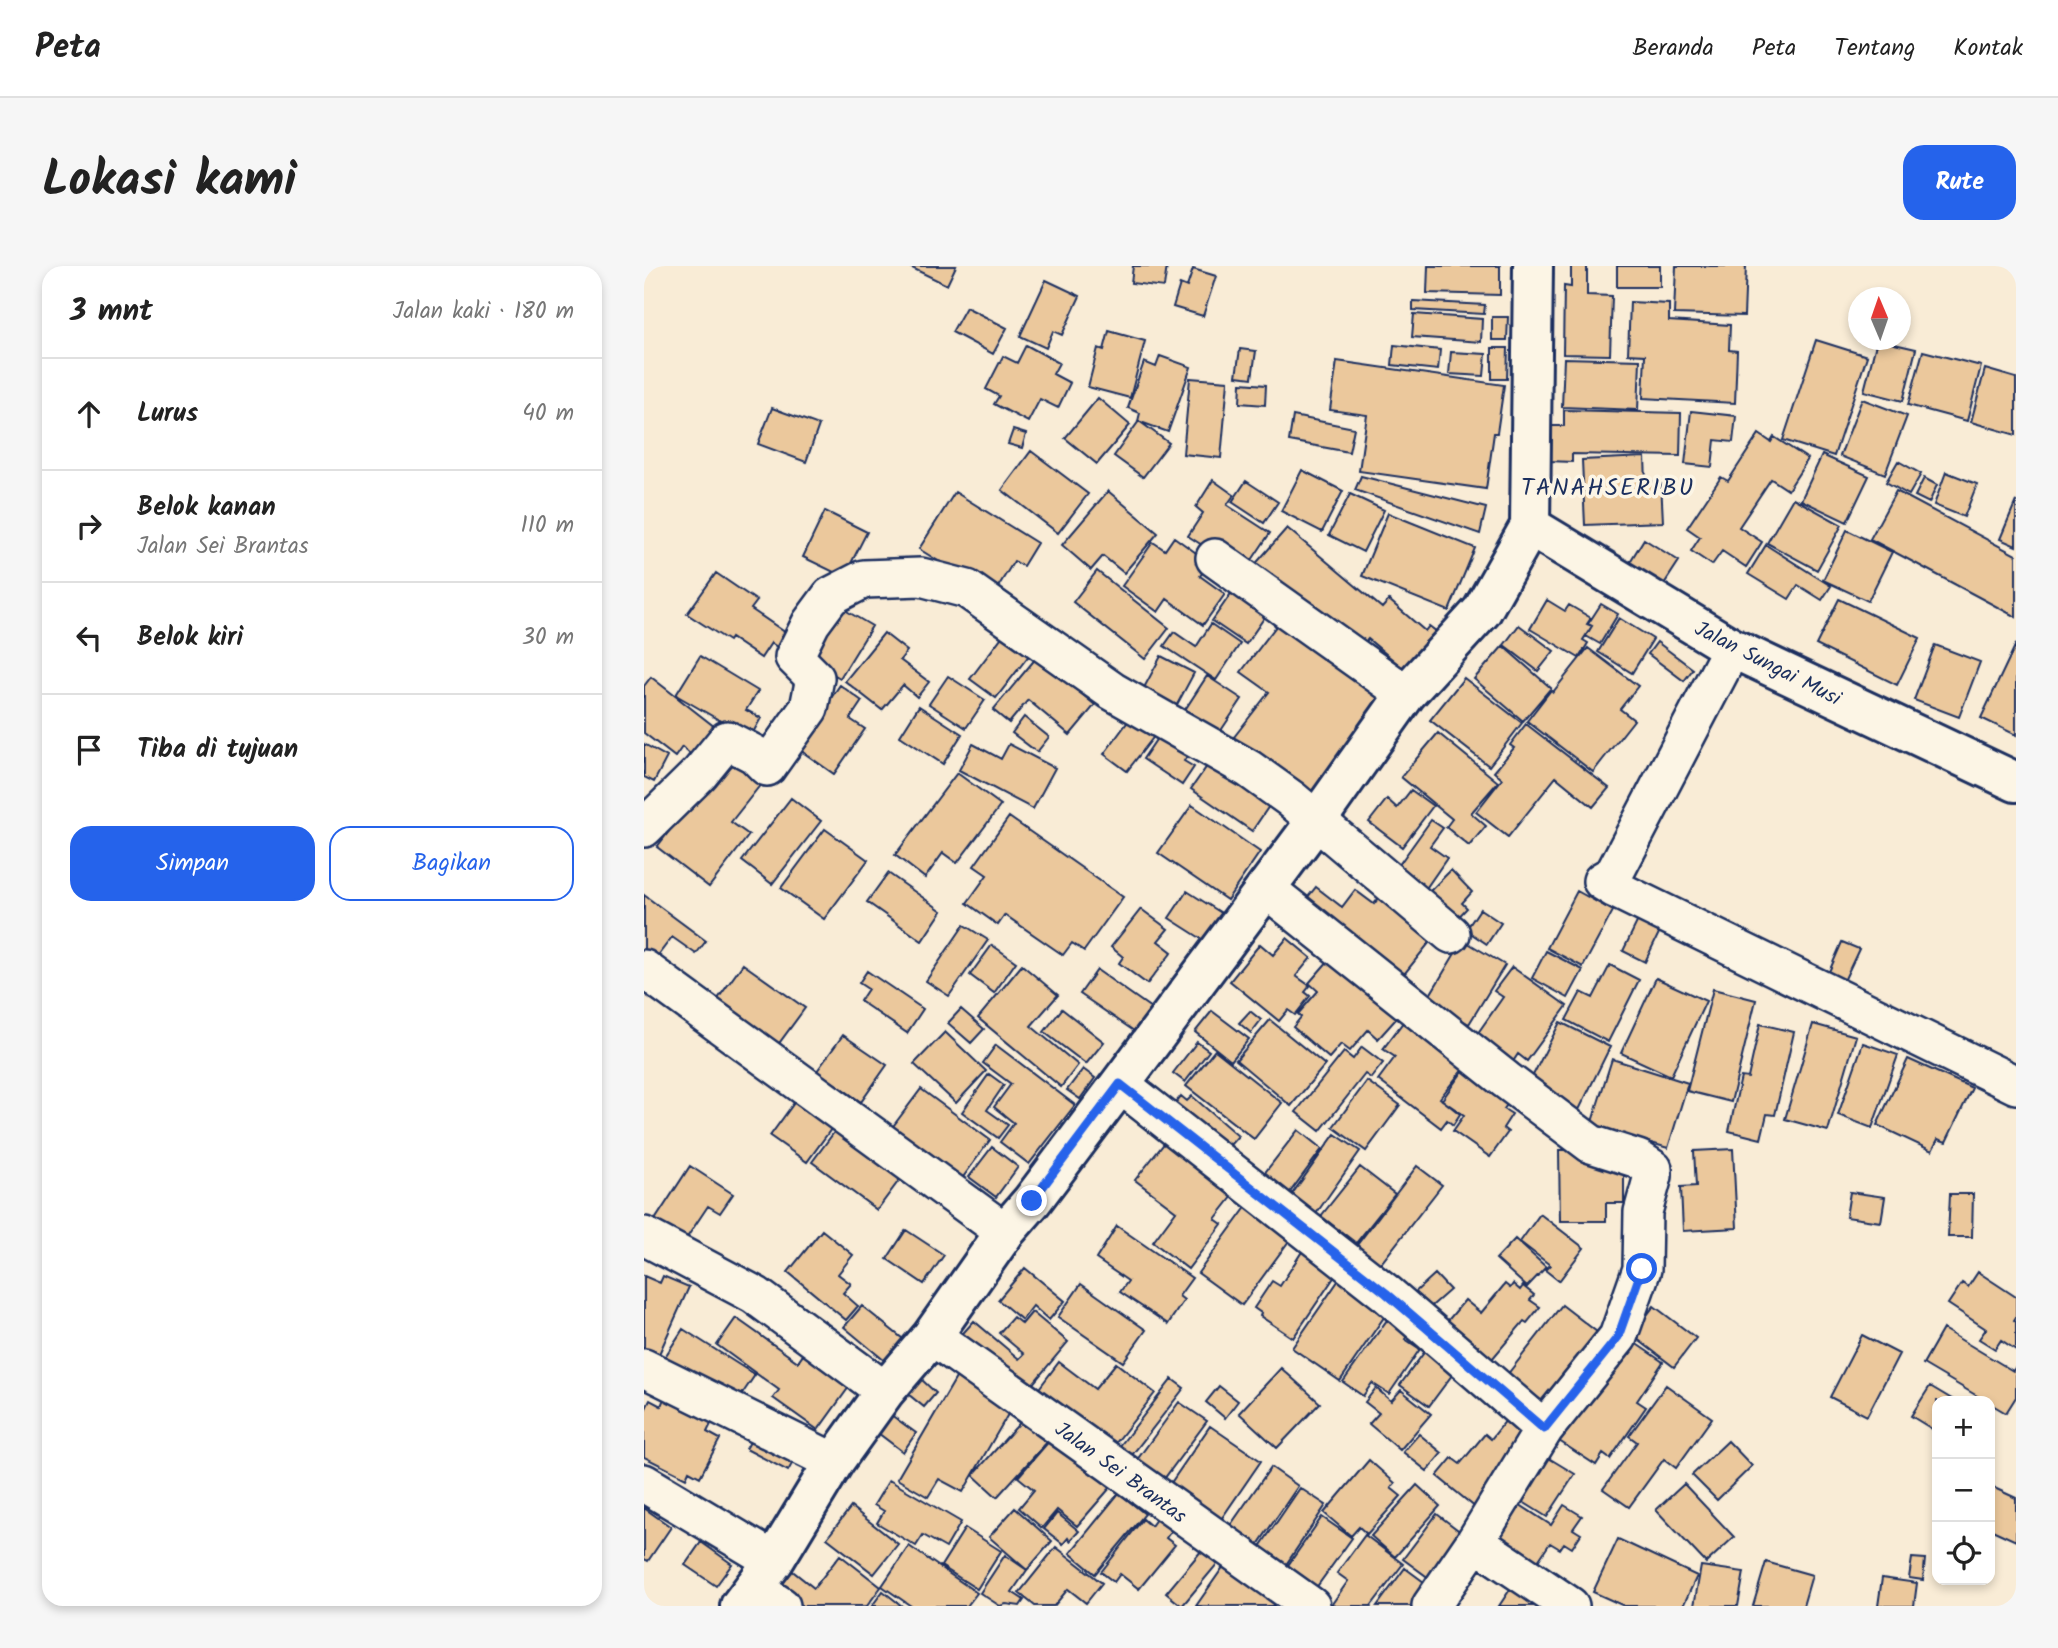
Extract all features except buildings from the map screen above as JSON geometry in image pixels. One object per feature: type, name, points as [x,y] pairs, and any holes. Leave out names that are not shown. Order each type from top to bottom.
[{"type":"main road","points":[[762,1590],[834,1462],[885,1391],[932,1336],[1005,1231],[1032,1201],[1120,1084],[1316,821],[1406,694],[1482,611],[1530,526],[1533,266]]},
{"type":"main road","name":"Jalan Sungai Musi","points":[[1530,526],[1732,648],[2016,782]]},
{"type":"street","points":[[1215,558],[1406,694]]},
{"type":"street","points":[[644,828],[701,773],[727,740],[754,754],[767,767],[809,708],[815,678],[794,657],[811,623],[831,596],[864,579],[922,577],[967,589],[1112,691],[1249,769],[1291,799],[1451,934]]},
{"type":"street","points":[[1732,648],[1614,874],[1602,881],[2016,1085]]},
{"type":"street","points":[[1265,888],[1506,1080],[1591,1144],[1638,1159],[1653,1169],[1643,1212],[1642,1269],[1618,1337],[1544,1429],[1475,1542],[1431,1606]]},
{"type":"street","points":[[644,970],[1005,1231]]},
{"type":"street","points":[[1120,1084],[1386,1293],[1544,1429]]},
{"type":"street","points":[[644,1236],[755,1295],[885,1391]]},
{"type":"street","name":"Jalan Sei Brantas","points":[[932,1336],[1311,1606]]},
{"type":"street","points":[[644,1368],[834,1462]]},
{"type":"street","points":[[644,1483],[762,1590]]},
{"type":"street","points":[[1475,1542],[1570,1606]]},
{"type":"district","name":"TANAHSERIBU","points":[[1608,487]]},
{"type":"route","points":[[1032,1201],[1120,1084],[1386,1293],[1544,1429],[1618,1337],[1642,1269]]}]
